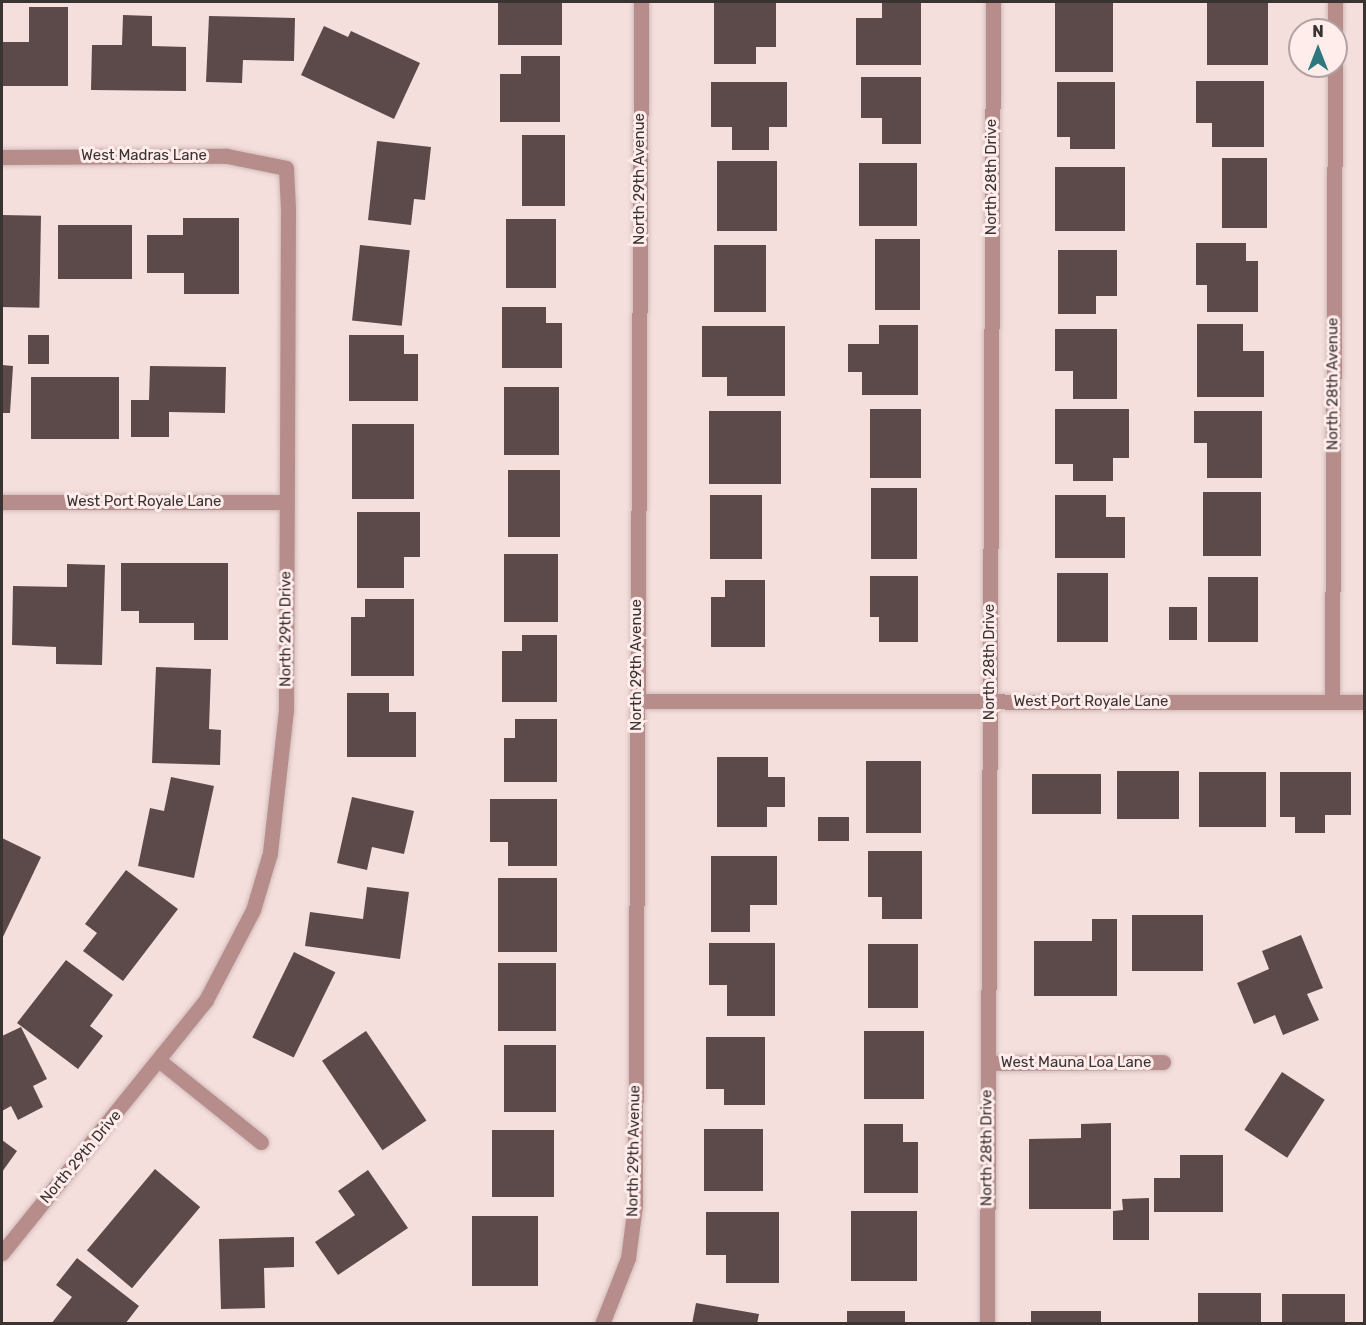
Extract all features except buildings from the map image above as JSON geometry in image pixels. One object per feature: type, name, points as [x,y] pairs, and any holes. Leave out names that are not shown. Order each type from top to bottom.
[{"type":"street","name":"North 29th Avenue","points":[[602,1323],[628,1258],[635,1205],[641,2]]},
{"type":"street","name":"North 28th Drive","points":[[987,1323],[993,2]]},
{"type":"street","points":[[1335,2],[1335,18]]},
{"type":"street","name":"North 28th Avenue","points":[[1332,702],[1335,78]]},
{"type":"street","name":"West Madras Lane","points":[[2,157],[227,156],[286,168]]},
{"type":"street","name":"North 29th Drive","points":[[2,1253],[161,1062],[232,954],[270,853],[284,756],[286,168]]},
{"type":"street","name":"West Port Royale Lane","points":[[2,502],[286,502]]},
{"type":"street","name":"West Port Royale Lane","points":[[637,701],[1365,702]]},
{"type":"street","points":[[161,1062],[261,1142]]},
{"type":"street","name":"West Mauna Loa Lane","points":[[988,1063],[1163,1062]]}]
